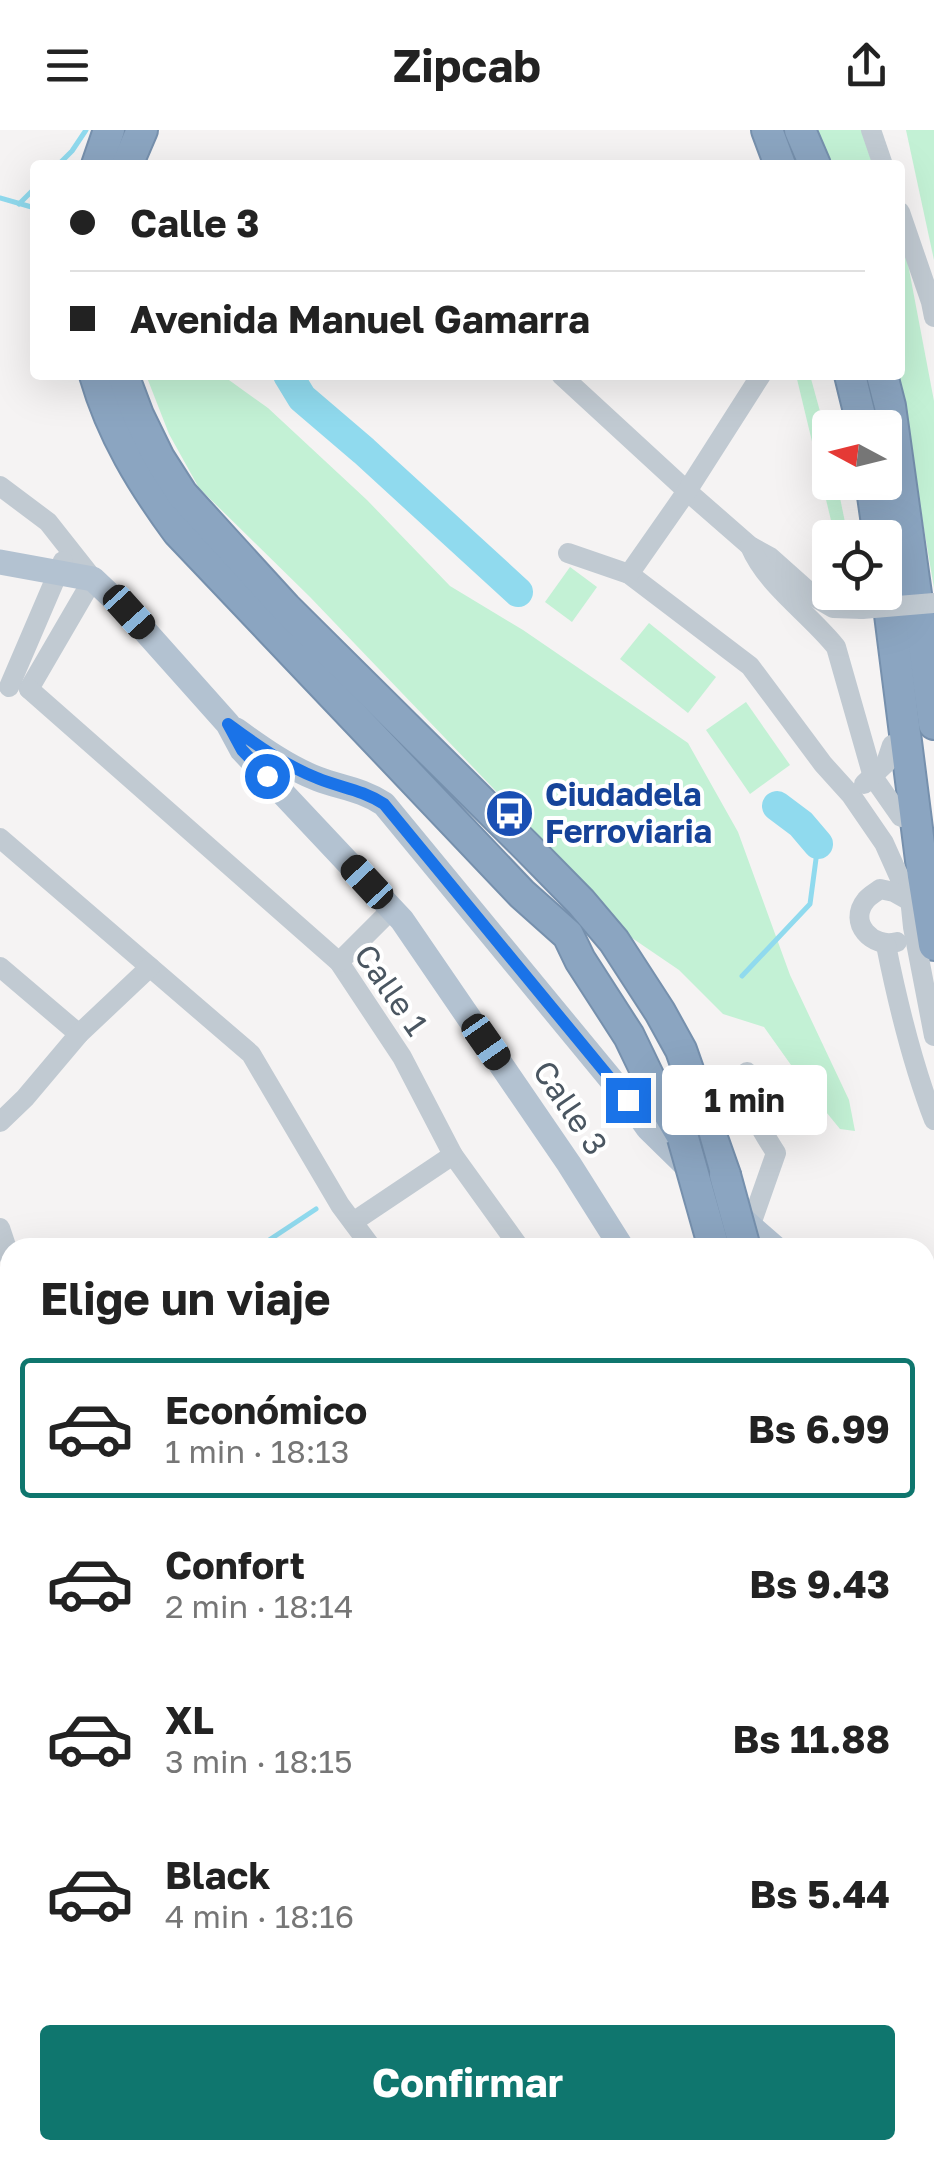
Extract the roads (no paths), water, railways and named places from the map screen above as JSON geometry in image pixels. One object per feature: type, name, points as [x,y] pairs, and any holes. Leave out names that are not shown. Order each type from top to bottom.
[{"type":"highway","points":[[99,160],[109,130]]},
{"type":"highway","points":[[129,160],[142,130]]},
{"type":"highway","points":[[766,130],[778,160]]},
{"type":"highway","points":[[800,130],[813,160]]},
{"type":"highway","points":[[97,380],[118,439],[178,532],[522,894],[568,935],[684,1138],[711,1238]]},
{"type":"highway","points":[[125,380],[159,458],[182,494],[286,608],[528,848],[614,940],[681,1050],[749,1238]]},
{"type":"highway","points":[[851,380],[859,410]]},
{"type":"highway","points":[[883,380],[934,724]]},
{"type":"highway","points":[[890,610],[923,876],[924,936]]},
{"type":"main road","points":[[0,562],[93,579]]},
{"type":"main road","name":"Calle 3","points":[[93,579],[129,612],[228,724],[242,750],[402,920],[616,1238]]},
{"type":"main road","points":[[228,724],[296,768],[369,794],[384,804],[648,1128],[747,1238]]},
{"type":"street","points":[[871,130],[882,160]]},
{"type":"street","points":[[905,227],[933,308]]},
{"type":"street","points":[[566,380],[687,491],[816,598],[833,608],[847,610],[934,603]]},
{"type":"street","points":[[629,574],[758,380]]},
{"type":"street","points":[[0,486],[48,522],[93,579],[13,687]]},
{"type":"street","points":[[13,687],[68,544]]},
{"type":"street","points":[[750,546],[758,566],[836,647],[873,776],[901,817]]},
{"type":"street","points":[[568,553],[629,574],[750,666],[823,764],[852,795],[884,843],[924,936],[934,1036]]},
{"type":"street","points":[[892,623],[885,680],[910,901]]},
{"type":"street","name":"Calle 1","points":[[13,687],[339,962],[402,1057],[454,1155],[513,1238]]},
{"type":"street","points":[[852,795],[886,763],[892,745]]},
{"type":"street","points":[[0,838],[251,1054],[340,1205],[365,1238]]},
{"type":"street","points":[[880,890],[884,843]]},
{"type":"street","points":[[910,901],[880,890],[867,898],[860,910],[860,924],[868,937],[886,945],[924,936]]},
{"type":"street","points":[[339,962],[392,909]]},
{"type":"street","points":[[886,945],[918,1077],[934,1120]]},
{"type":"street","points":[[0,967],[79,1034]]},
{"type":"street","points":[[0,1122],[26,1098],[79,1034],[150,967]]},
{"type":"street","points":[[746,1072],[752,1115],[776,1153],[751,1238]]},
{"type":"street","points":[[353,1222],[454,1155]]},
{"type":"waterway","points":[[63,160],[86,130]]},
{"type":"waterway","points":[[19,204],[30,193]]},
{"type":"waterway","points":[[0,198],[30,207]]},
{"type":"waterway","points":[[291,380],[302,398],[518,592]]},
{"type":"waterway","points":[[777,806],[801,824],[818,844]]},
{"type":"waterway","points":[[742,976],[810,904],[818,844]]},
{"type":"waterway","points":[[272,1238],[316,1209]]},
{"type":"place","name":"Ciudadela Ferroviaria","points":[[510,813]]}]
